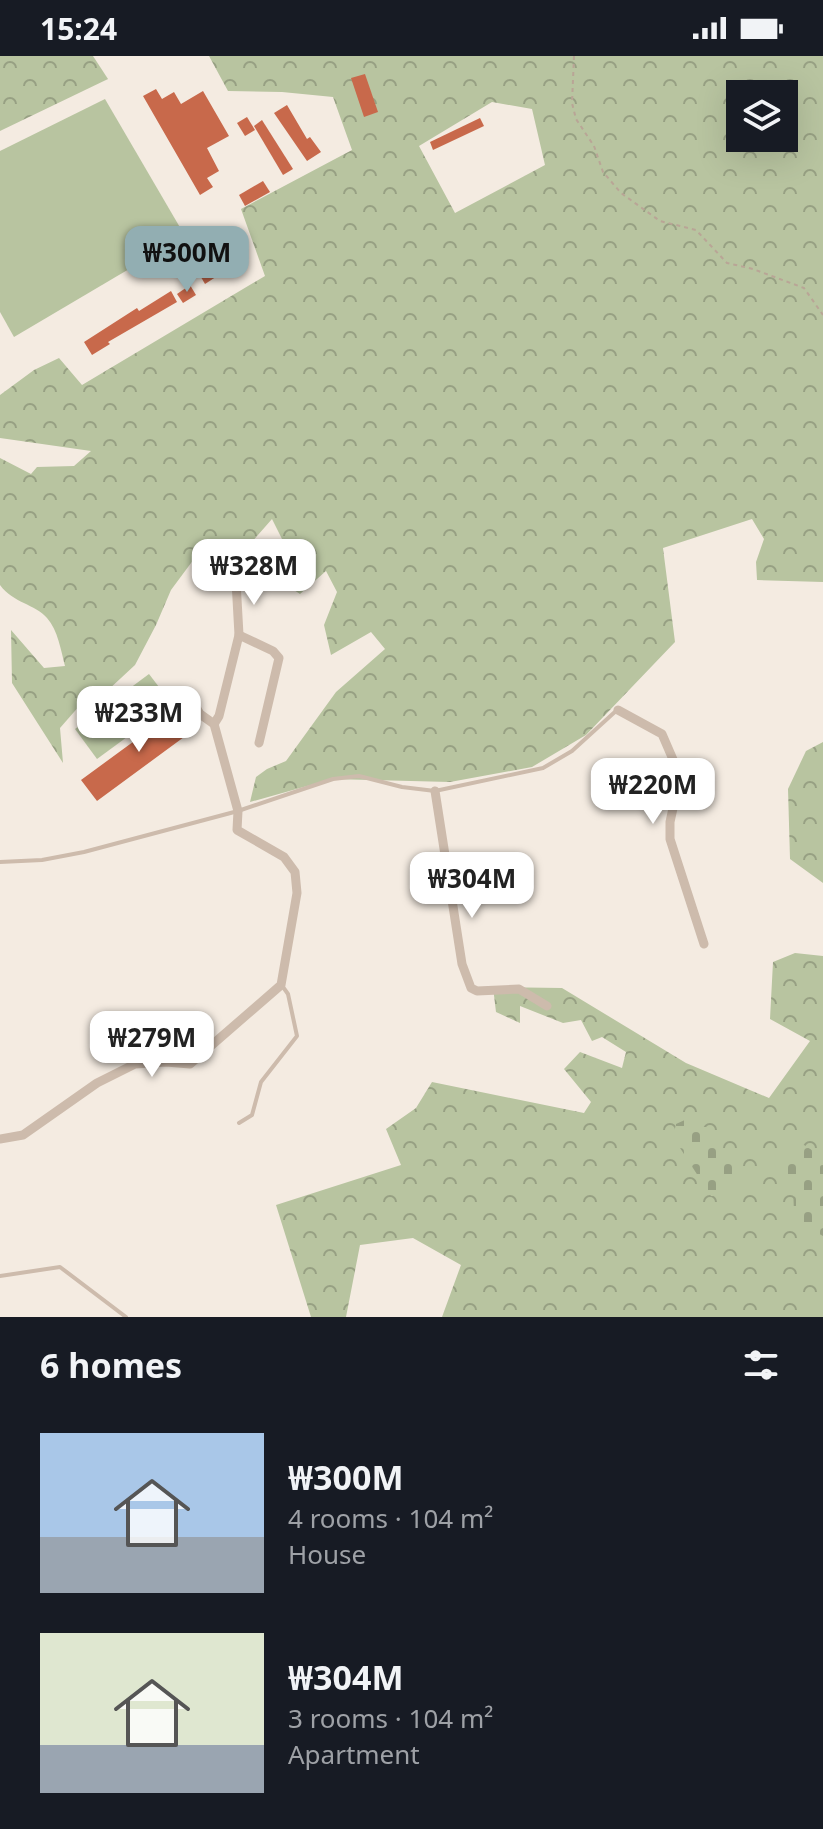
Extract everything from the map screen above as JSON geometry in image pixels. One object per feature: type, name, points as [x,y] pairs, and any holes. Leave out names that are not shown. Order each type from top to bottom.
[{"type":"street","points":[[214,724],[219,716],[239,635],[236,581]]},
{"type":"street","points":[[239,635],[273,651],[279,658],[259,743]]},
{"type":"street","points":[[0,1139],[23,1135],[97,1083],[135,1064],[190,1064],[281,985],[297,893],[295,872],[284,857],[237,830],[238,811],[214,724],[200,714],[190,697]]},
{"type":"street","points":[[618,710],[662,734],[678,771],[670,839],[704,944]]},
{"type":"street","points":[[435,791],[462,964],[471,988],[477,991],[519,989],[547,1006]]},
{"type":"lane","points":[[0,862],[68,856],[238,811],[333,779],[359,776],[402,787],[435,791],[543,768],[572,751],[618,710]]},
{"type":"lane","points":[[239,1123],[252,1115],[261,1082],[297,1036],[288,994],[281,985]]},
{"type":"lane","points":[[0,1276],[60,1267],[126,1317]]},
{"type":"path","points":[[574,56],[572,103],[576,119],[594,146],[603,172],[621,193],[660,221],[696,230],[727,263],[804,288],[823,315]]},
{"type":"green space","points":[[0,56],[93,56],[108,79],[0,131]]},
{"type":"green space","points":[[209,56],[823,56],[823,582],[757,580],[756,562],[764,539],[752,519],[663,548],[675,642],[586,735],[532,767],[450,782],[332,779],[250,802],[256,777],[286,761],[336,692],[385,649],[371,632],[331,655],[324,625],[337,592],[326,571],[300,594],[291,588],[290,555],[272,519],[223,575],[216,567],[194,559],[171,590],[135,665],[107,691],[81,704],[60,728],[63,763],[12,683],[11,630],[44,668],[65,666],[56,635],[47,618],[11,596],[0,585],[0,458],[31,474],[37,467],[74,466],[91,451],[0,438],[0,395],[34,370],[59,358],[82,385],[265,276],[241,209],[352,150],[333,97],[228,91]],"holes":[[[492,102],[532,109],[545,165],[455,213],[419,146]]]},
{"type":"green space","points":[[105,99],[185,236],[14,337],[0,312],[0,151]]},
{"type":"green space","points":[[149,674],[172,704],[97,759],[75,729]]},
{"type":"green space","points":[[823,742],[823,883],[790,859],[788,789],[806,751]]},
{"type":"green space","points":[[795,953],[823,956],[823,1317],[442,1317],[461,1265],[413,1238],[360,1245],[346,1317],[311,1317],[276,1205],[401,1165],[386,1129],[416,1108],[432,1082],[584,1113],[591,1102],[564,1069],[580,1052],[622,1068],[626,1052],[602,1037],[592,1041],[581,1020],[563,1023],[520,1006],[520,1023],[496,1012],[493,987],[562,988],[686,1063],[769,1098],[810,1041],[770,1019],[773,962]]},
{"type":"green space","points":[[687,1119],[718,1133],[720,1145],[738,1175],[737,1185],[724,1196],[711,1196],[673,1137],[676,1124]]},
{"type":"green space","points":[[804,1145],[815,1152],[817,1166],[823,1165],[823,1236],[802,1224],[794,1213],[793,1185],[781,1171],[783,1157],[797,1146]]},
{"type":"building","points":[[365,74],[378,112],[364,117],[351,78]]},
{"type":"building","points":[[156,89],[162,99],[174,92],[181,104],[203,91],[229,136],[207,148],[219,171],[207,178],[213,187],[200,195],[143,96]]},
{"type":"building","points":[[287,105],[307,139],[310,137],[321,152],[307,161],[274,113]]},
{"type":"building","points":[[247,117],[255,130],[245,136],[237,123]]},
{"type":"building","points":[[480,118],[484,126],[433,150],[430,142]]},
{"type":"building","points":[[262,120],[293,169],[283,175],[254,126]]},
{"type":"building","points":[[263,181],[270,192],[245,206],[239,195]]},
{"type":"building","points":[[230,242],[242,260],[205,284],[194,265]]},
{"type":"building","points":[[190,285],[196,295],[183,303],[177,294]]},
{"type":"building","points":[[171,291],[177,302],[108,342],[110,344],[92,355],[84,342],[137,308],[139,311]]},
{"type":"building","points":[[178,709],[184,717],[190,712],[199,726],[97,801],[81,780]]}]
